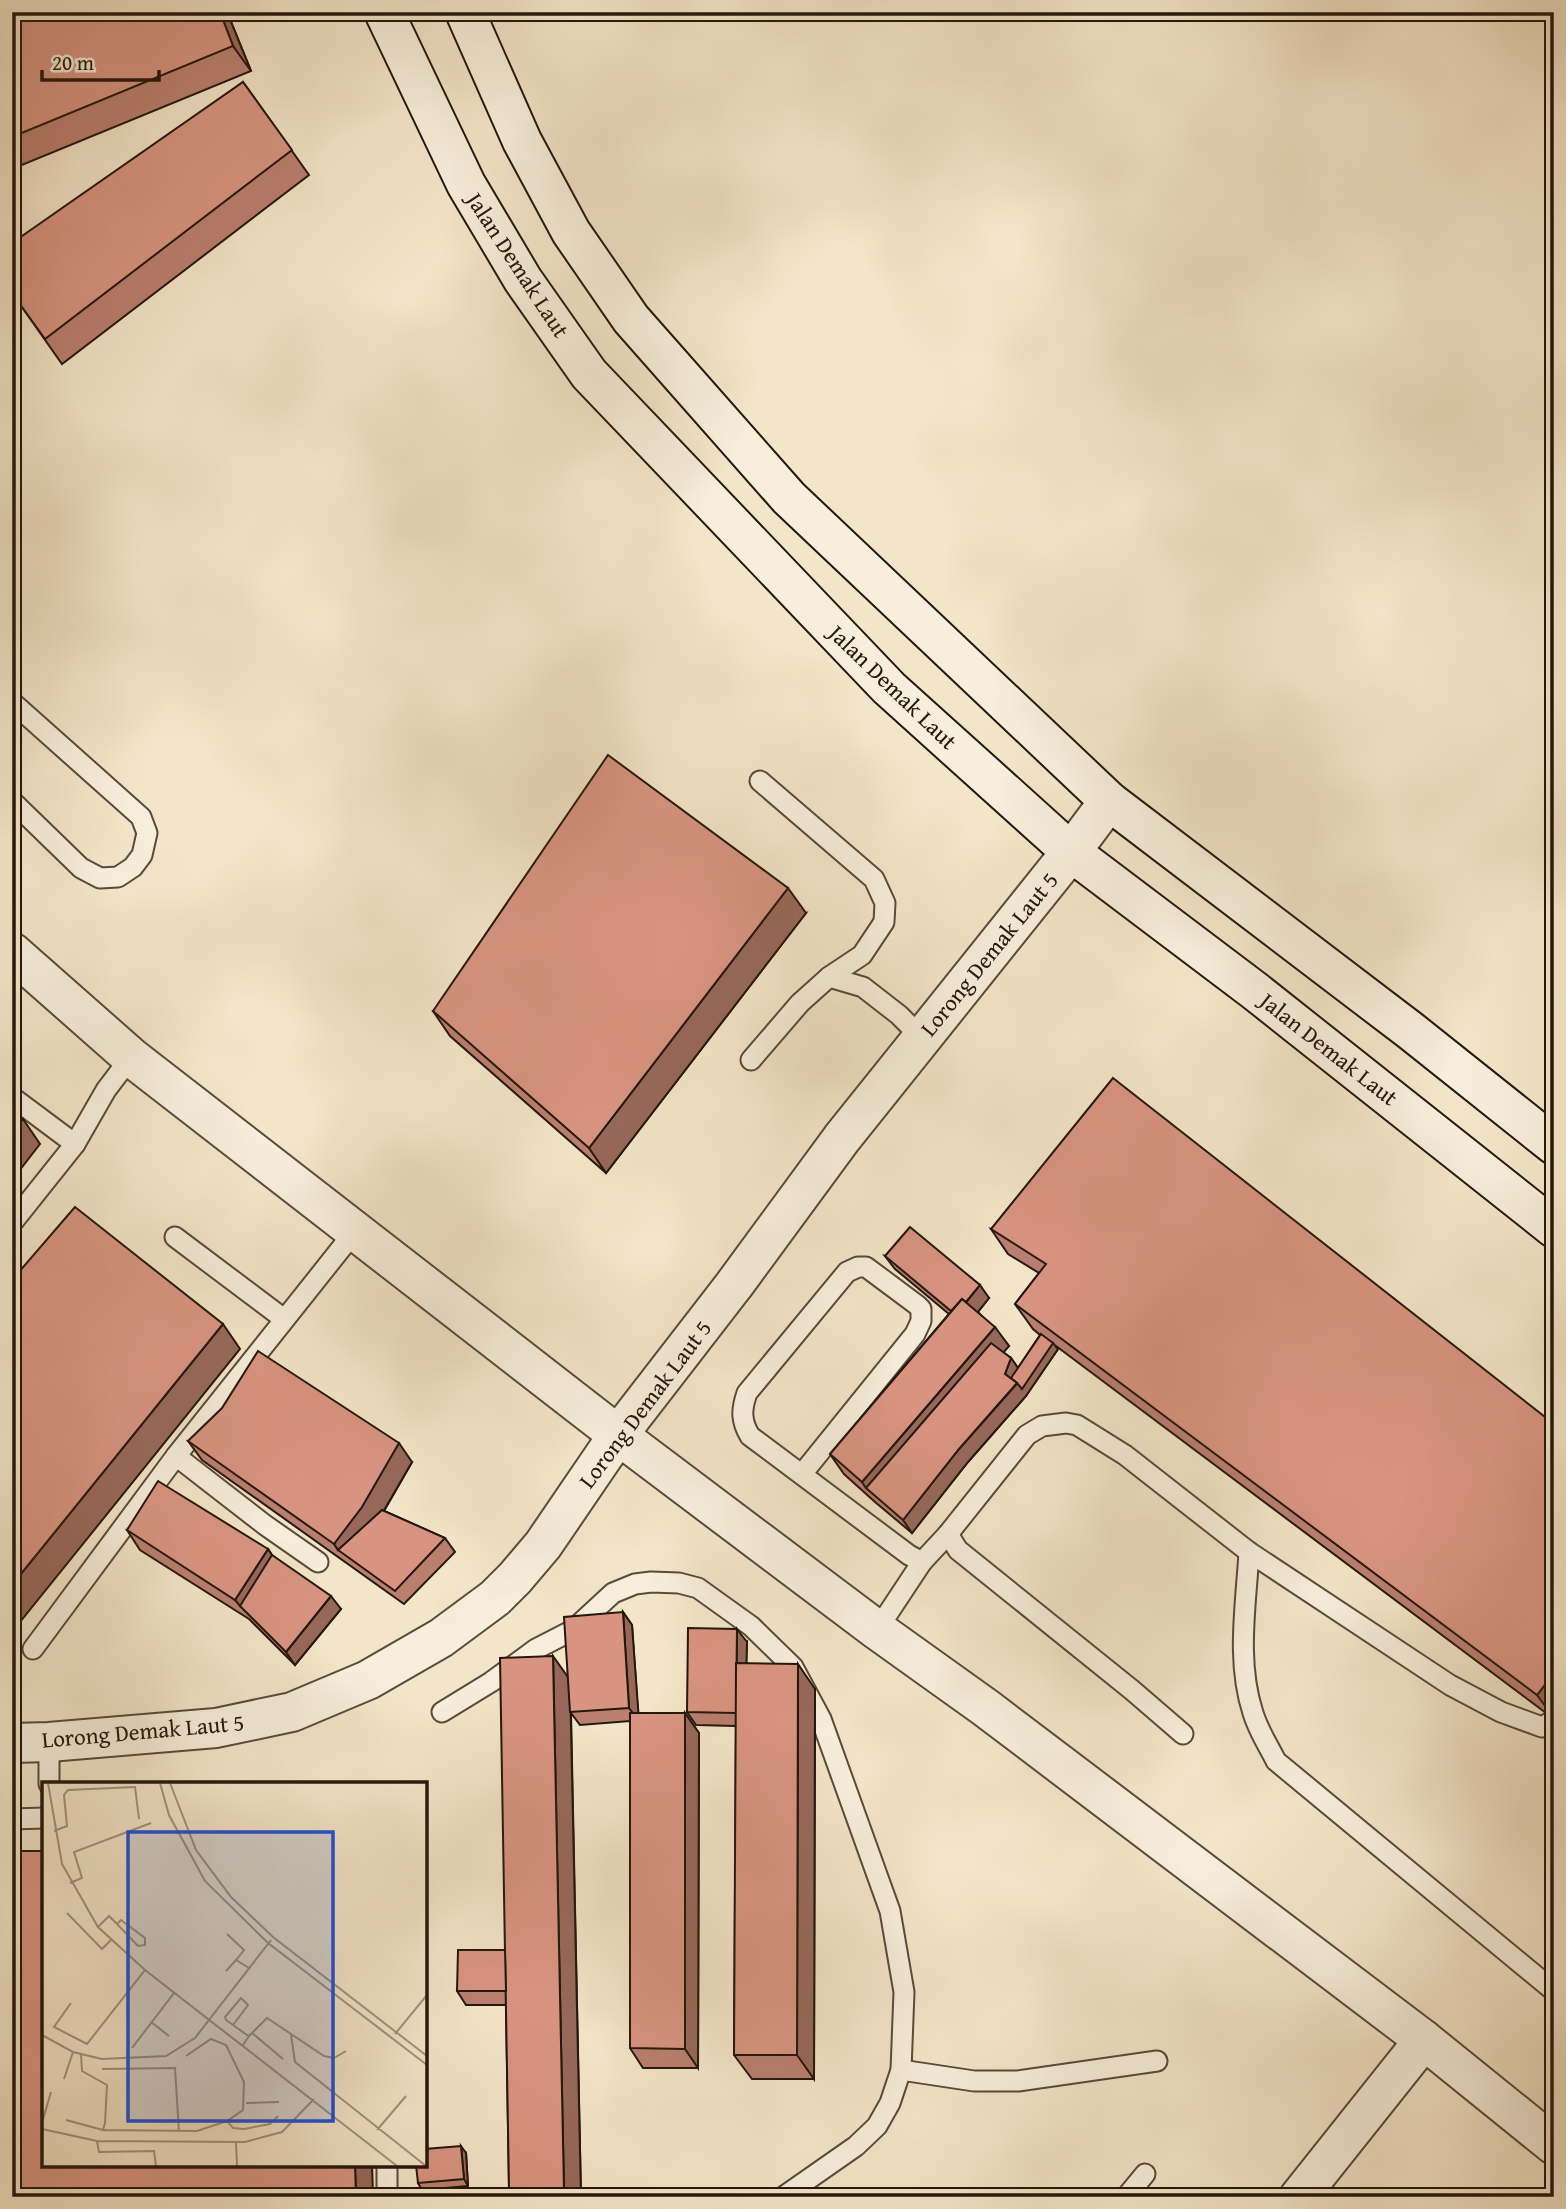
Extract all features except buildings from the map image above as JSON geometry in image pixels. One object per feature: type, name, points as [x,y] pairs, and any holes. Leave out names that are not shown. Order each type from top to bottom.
[{"type":"street","name":"Jalan Demak Laut","points":[[384,12],[466,184],[523,280],[589,374],[889,688],[1072,852],[1255,991],[1554,1228]]},
{"type":"street","points":[[465,12],[528,153],[571,232],[631,319],[789,498],[1109,801],[1411,1031],[1554,1145]]},
{"type":"street","name":"Lorong Demak Laut 5","points":[[30,1742],[216,1728],[292,1712],[368,1680],[441,1638],[495,1598],[516,1578],[543,1545],[618,1435],[734,1285],[842,1138],[1072,852],[1109,801]]},
{"type":"street","points":[[12,952],[131,1057],[618,1435],[1424,2040],[1554,2145]]},
{"type":"street","points":[[1299,2197],[1424,2040]]},
{"type":"lane","points":[[12,702],[141,817],[147,832],[142,855],[133,867],[118,877],[100,878],[81,868],[12,801]]},
{"type":"lane","points":[[751,1060],[800,1003],[828,977],[862,955],[884,922],[886,903],[874,879],[760,781]]},
{"type":"lane","points":[[828,977],[863,987],[899,1015],[922,1038]]},
{"type":"lane","points":[[12,1223],[75,1144],[106,1090],[131,1057]]},
{"type":"lane","points":[[12,1097],[75,1144]]},
{"type":"lane","points":[[33,1648],[176,1456],[355,1231]]},
{"type":"lane","points":[[175,1237],[284,1319]]},
{"type":"lane","points":[[802,1474],[915,1334],[921,1321],[921,1309],[917,1305],[866,1267],[853,1268],[847,1272],[747,1394],[743,1405],[743,1425],[750,1436],[922,1562]]},
{"type":"lane","points":[[877,1630],[922,1562],[948,1534],[1027,1435],[1042,1426],[1066,1423],[1077,1425],[1125,1455],[1249,1552],[1450,1685],[1501,1712],[1542,1727],[1554,1720]]},
{"type":"lane","points":[[176,1456],[318,1562]]},
{"type":"lane","points":[[948,1534],[958,1550],[1184,1734]]},
{"type":"lane","points":[[1249,1552],[1244,1665],[1252,1712],[1276,1761],[1554,1991]]},
{"type":"lane","points":[[442,1712],[491,1682],[536,1649],[573,1630],[613,1593],[651,1581],[679,1583],[698,1588],[751,1626],[793,1667],[821,1719],[890,1912],[904,1992],[901,2070],[890,2103],[877,2126],[856,2146],[783,2197]]},
{"type":"lane","points":[[30,1742],[48,1782]]},
{"type":"lane","points":[[12,1819],[42,1818]]},
{"type":"lane","points":[[901,2070],[974,2081],[1018,2081],[1157,2061]]},
{"type":"lane","points":[[387,2167],[387,2197]]},
{"type":"lane","points":[[1126,2197],[1145,2174]]}]
